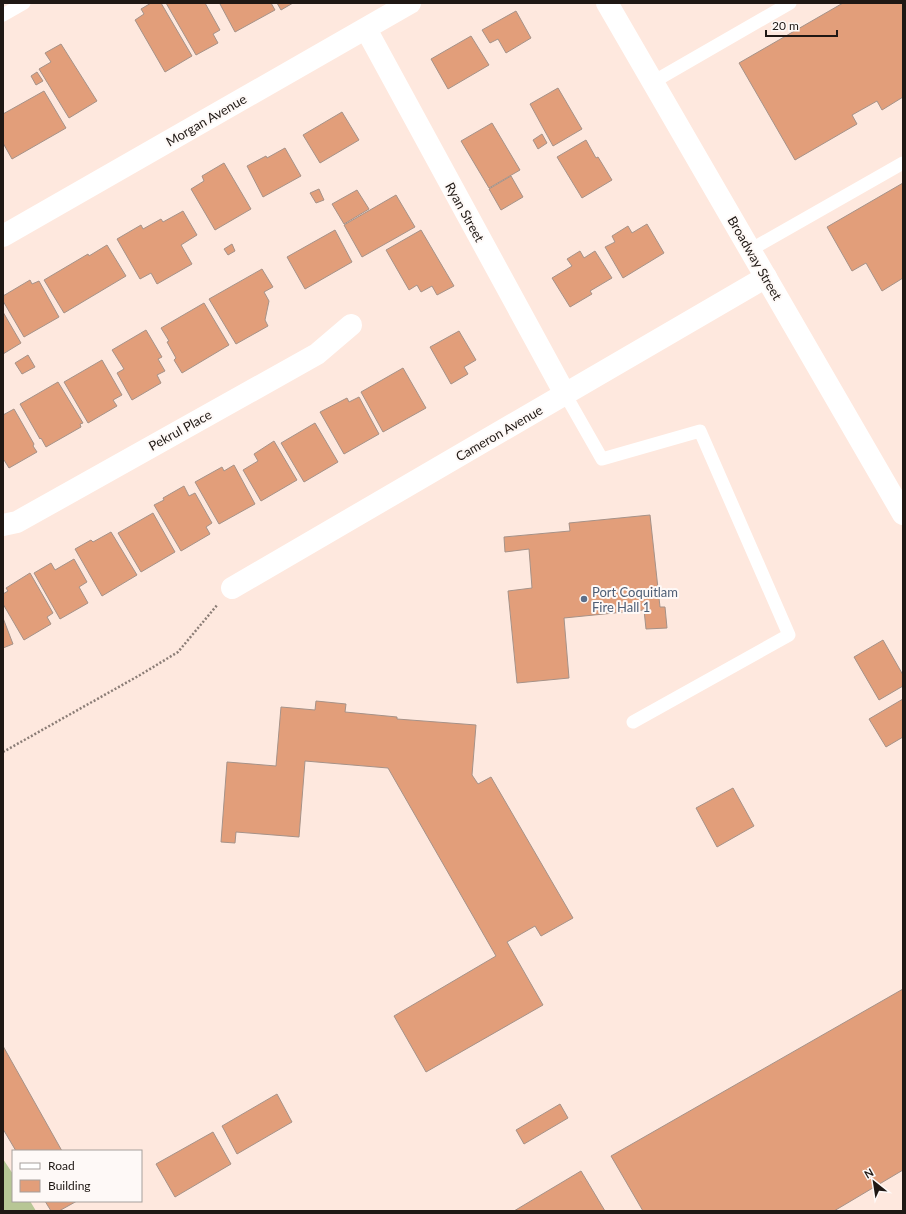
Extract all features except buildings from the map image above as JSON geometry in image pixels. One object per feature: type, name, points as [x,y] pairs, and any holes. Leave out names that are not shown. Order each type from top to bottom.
[{"type":"street","name":"Morgan Avenue","points":[[3,236],[410,3]]},
{"type":"street","name":"Broadway Street","points":[[607,3],[903,514]]},
{"type":"street","name":"Ryan Street","points":[[366,29],[565,394]]},
{"type":"street","name":"Cameron Avenue","points":[[232,588],[766,277]]},
{"type":"street","name":"Pekrul Place","points":[[3,525],[17,522],[317,354],[352,325]]},
{"type":"lane","points":[[3,15],[24,3]]},
{"type":"lane","points":[[653,82],[790,3]]},
{"type":"lane","points":[[750,250],[903,163]]},
{"type":"lane","points":[[565,394],[602,459],[700,431],[788,635],[633,722]]},
{"type":"path","points":[[3,752],[178,652],[232,588]]},
{"type":"green space","points":[[3,1159],[12,1172],[12,1202],[31,1202],[36,1211],[3,1211]]},
{"type":"place","name":"Port Coquitlam Fire Hall 1","points":[[584,599]]}]
